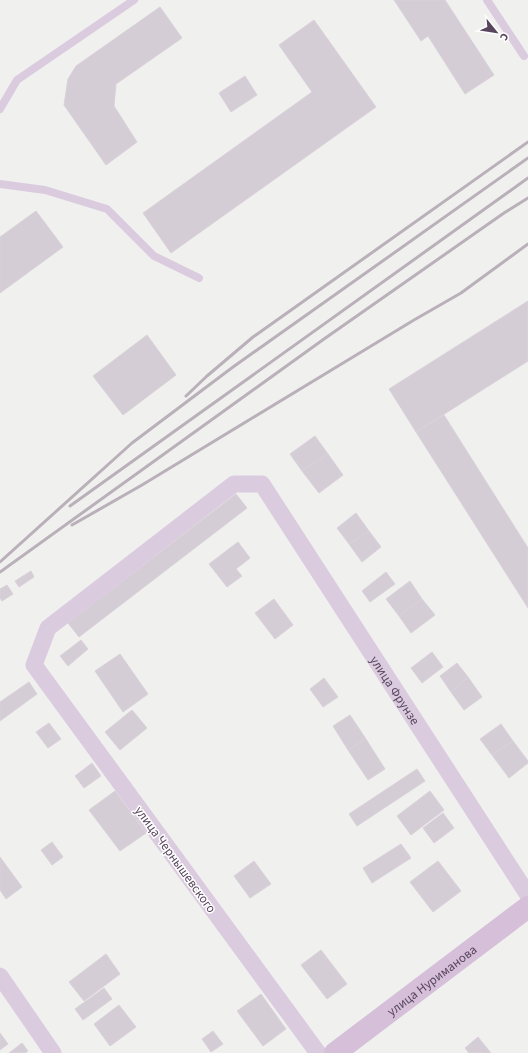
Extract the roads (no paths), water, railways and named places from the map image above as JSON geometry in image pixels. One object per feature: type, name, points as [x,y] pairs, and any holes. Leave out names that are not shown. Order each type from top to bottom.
[{"type":"main road","name":"улица Нуриманова","points":[[335,1053],[528,908]]},
{"type":"street","name":"улица Чернышевского","points":[[262,484],[234,484],[48,628],[34,665],[318,1053]]},
{"type":"street","name":"улица Фрунзе","points":[[262,484],[528,895]]},
{"type":"street","points":[[0,976],[53,1053]]},
{"type":"lane","points":[[0,109],[17,80],[134,0]]},
{"type":"lane","points":[[487,0],[524,56]]},
{"type":"lane","points":[[0,184],[45,190],[107,209],[154,256],[199,278]]},
{"type":"railway","points":[[186,396],[253,337],[528,142]]},
{"type":"railway","points":[[0,562],[132,443],[233,367],[528,158]]},
{"type":"railway","points":[[70,506],[528,178]]},
{"type":"railway","points":[[0,572],[324,339],[504,213],[528,198]]},
{"type":"railway","points":[[72,525],[142,485],[461,293],[528,244]]}]
